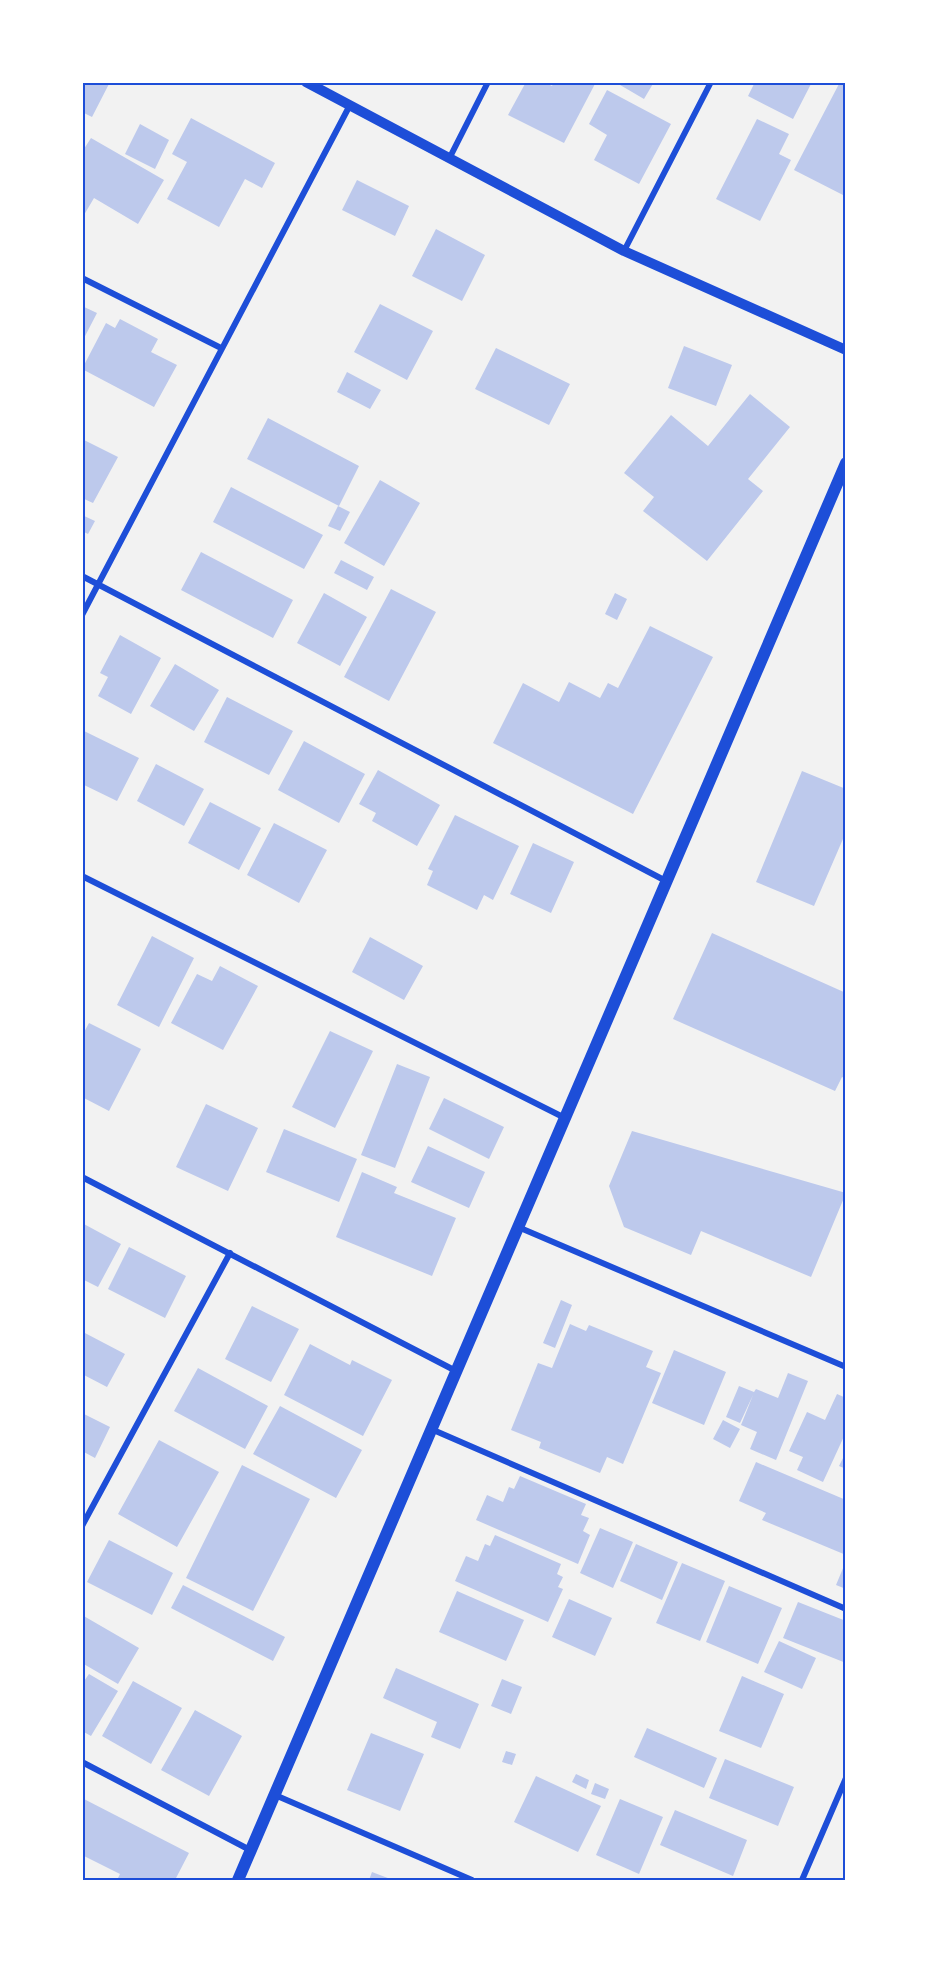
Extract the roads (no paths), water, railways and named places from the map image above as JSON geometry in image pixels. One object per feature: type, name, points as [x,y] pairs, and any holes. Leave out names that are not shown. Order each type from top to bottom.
[{"type":"main road","points":[[238,1881],[846,463]]},
{"type":"street","points":[[306,82],[624,250],[846,350]]},
{"type":"street","points":[[450,157],[488,82]]},
{"type":"street","points":[[624,250],[711,82]]},
{"type":"street","points":[[82,615],[350,105]]},
{"type":"street","points":[[82,278],[221,348]]},
{"type":"street","points":[[82,576],[667,881]]},
{"type":"street","points":[[82,876],[565,1118]]},
{"type":"street","points":[[82,1177],[456,1371]]},
{"type":"street","points":[[518,1227],[846,1367]]},
{"type":"street","points":[[82,1526],[230,1253]]},
{"type":"street","points":[[431,1429],[846,1609]]},
{"type":"street","points":[[82,1762],[251,1850]]},
{"type":"street","points":[[802,1881],[846,1778]]},
{"type":"street","points":[[275,1795],[472,1881]]}]
